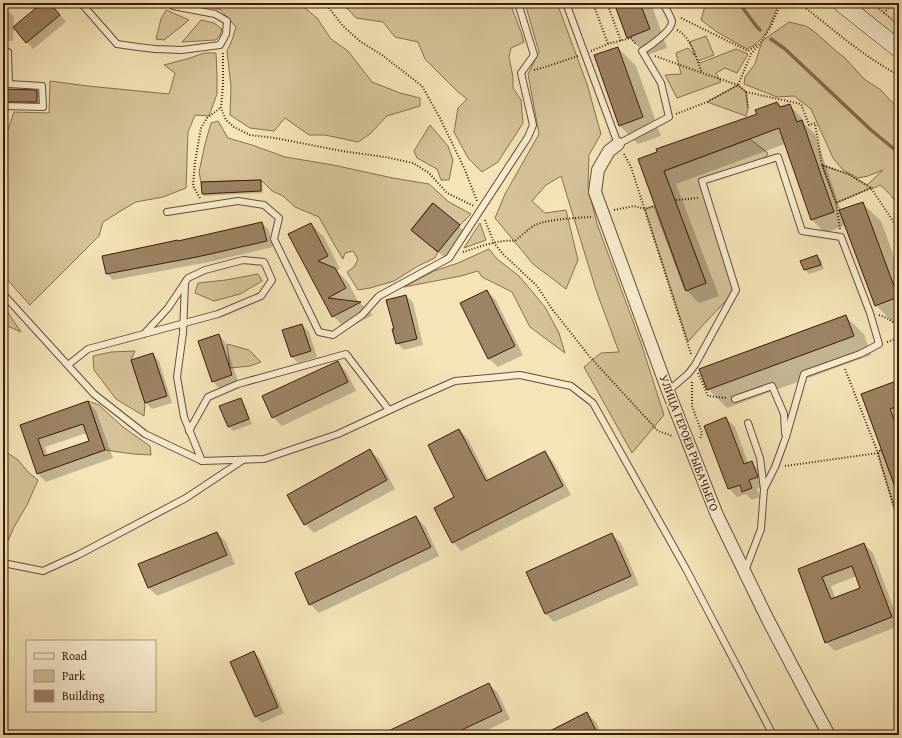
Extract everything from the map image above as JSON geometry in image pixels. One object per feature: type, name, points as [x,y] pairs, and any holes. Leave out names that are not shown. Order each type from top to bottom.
[{"type":"main road","points":[[841,3],[899,49]]},
{"type":"street","name":"УЛИЦА ГЕРОЕВ РЫБАЧЬЕГО","points":[[618,144],[609,151],[598,170],[595,192],[600,216],[717,515],[744,573],[829,735]]},
{"type":"lane","points":[[80,3],[117,44],[182,50],[220,46],[226,34],[227,21],[214,14],[173,6]]},
{"type":"lane","points":[[167,212],[238,201],[264,205],[279,218],[274,239],[319,332],[333,335],[362,315],[379,296],[449,258],[528,137],[533,125],[521,73],[534,55],[518,3]]},
{"type":"lane","points":[[566,3],[618,144],[669,117],[660,83],[642,50],[671,27],[672,21],[663,3]]},
{"type":"lane","points":[[3,51],[8,52],[6,84],[42,86],[42,107],[3,106]]},
{"type":"lane","points":[[668,391],[688,374],[695,365],[736,290],[702,181],[778,157],[802,231],[842,237],[870,312],[879,344],[860,354],[804,374],[786,437],[775,467],[764,489]]},
{"type":"lane","points":[[68,366],[88,349],[144,334],[183,323],[218,314],[261,296],[272,280],[264,262],[243,260],[205,270],[188,278],[168,308],[144,334]]},
{"type":"lane","points":[[185,283],[183,333],[177,377],[184,417],[202,461]]},
{"type":"lane","points":[[3,294],[94,394],[145,434],[202,461],[264,459],[338,434],[455,381],[520,375],[571,386],[594,403],[686,569],[774,735]]},
{"type":"lane","points":[[189,431],[208,397],[238,384],[346,354],[389,410]]},
{"type":"lane","points":[[735,399],[772,386],[784,414],[786,437]]},
{"type":"lane","points":[[744,573],[761,529],[764,489],[760,458],[748,423]]},
{"type":"lane","points":[[3,563],[42,571],[78,555],[186,498],[244,460]]},
{"type":"path","points":[[324,3],[343,26],[361,42],[382,55],[422,86],[440,118],[462,163],[494,243],[503,254],[537,286],[590,357],[658,431],[688,441]]},
{"type":"path","points":[[593,3],[608,44]]},
{"type":"path","points":[[607,3],[621,41]]},
{"type":"path","points":[[669,117],[707,102],[738,85],[751,54],[772,26],[781,3]]},
{"type":"path","points":[[799,3],[884,67],[899,75]]},
{"type":"path","points":[[872,3],[899,25]]},
{"type":"path","points":[[884,13],[892,3]]},
{"type":"path","points":[[668,14],[684,19],[748,51],[762,41]]},
{"type":"path","points":[[671,27],[682,34],[692,48],[702,73]]},
{"type":"path","points":[[521,73],[545,67],[608,44],[631,38],[642,50],[661,59],[738,85],[746,92],[801,104],[809,125],[815,123],[822,165],[836,203],[842,237]]},
{"type":"path","points":[[220,46],[222,50],[223,85],[221,108],[226,120],[234,127],[250,135],[275,138],[413,163],[429,173],[447,193],[480,209]]},
{"type":"path","points":[[746,92],[748,108]]},
{"type":"path","points":[[209,206],[199,197],[193,186],[195,162],[202,128],[207,118],[221,108]]},
{"type":"path","points":[[618,144],[631,167],[695,365],[708,396],[726,398]]},
{"type":"path","points":[[822,165],[848,174],[871,188],[899,230]]},
{"type":"path","points":[[836,203],[871,188]]},
{"type":"path","points":[[676,200],[708,198]]},
{"type":"path","points":[[449,258],[494,243],[515,240],[536,225],[550,221],[600,216],[615,210],[634,206],[645,209],[654,206]]},
{"type":"path","points":[[870,312],[887,318],[899,326]]},
{"type":"path","points":[[879,344],[899,338]]},
{"type":"path","points":[[842,361],[878,453],[899,524]]},
{"type":"path","points":[[693,456],[702,432],[692,406],[692,377],[695,365]]},
{"type":"path","points":[[775,467],[878,453],[881,450]]},
{"type":"green space","points":[[193,3],[303,3],[305,8],[317,18],[331,39],[348,51],[372,82],[400,93],[420,98],[420,106],[387,116],[370,134],[358,142],[325,135],[309,135],[285,118],[274,131],[250,128],[230,115],[231,86],[227,51],[236,27],[221,10]]},
{"type":"green space","points":[[336,3],[510,3],[524,42],[511,48],[509,57],[513,77],[513,88],[521,100],[523,123],[498,162],[482,172],[468,158],[454,132],[458,108],[467,99],[425,59],[418,42],[395,37],[383,22],[356,18],[348,9]]},
{"type":"green space","points":[[525,3],[557,3],[587,84],[601,134],[589,155],[588,187],[597,224],[641,343],[664,415],[632,453],[584,367],[601,353],[619,352],[596,290],[561,176],[546,185],[532,201],[545,213],[566,210],[578,260],[566,289],[533,264],[495,218],[505,194],[539,134],[528,74],[539,52]]},
{"type":"green space","points":[[683,3],[773,3],[777,8],[763,37],[747,49],[717,32],[701,20],[705,6],[685,6]]},
{"type":"green space","points":[[166,10],[189,20],[164,40],[156,39],[161,19]]},
{"type":"green space","points":[[201,20],[214,23],[222,29],[216,40],[182,42]]},
{"type":"green space","points":[[789,22],[806,26],[816,33],[845,58],[864,79],[881,90],[899,108],[899,218],[894,199],[880,185],[874,188],[871,187],[836,203],[822,165],[848,174],[867,185],[883,170],[858,178],[843,170],[833,158],[811,109],[794,96],[777,97],[744,84],[745,77],[755,64],[762,41]]},
{"type":"green space","points":[[706,36],[714,55],[698,61],[700,63],[736,49],[748,54],[737,73],[725,68],[716,73],[721,82],[677,98],[665,75],[681,74],[676,53],[688,48],[695,56],[689,42]]},
{"type":"green space","points":[[204,53],[216,53],[217,94],[209,116],[195,115],[188,132],[186,188],[163,197],[136,202],[103,222],[99,236],[30,305],[3,275],[3,131],[8,130],[14,112],[49,113],[50,81],[169,94],[175,73],[164,65]]},
{"type":"green space","points":[[738,85],[746,92],[748,108],[746,116],[707,102]]},
{"type":"green space","points":[[218,121],[228,138],[285,157],[429,184],[449,202],[471,214],[460,225],[432,203],[411,230],[438,252],[435,258],[418,266],[394,281],[358,290],[347,272],[354,267],[358,259],[353,251],[345,253],[343,259],[319,217],[295,207],[283,196],[272,191],[261,180],[201,182],[199,172],[205,144],[211,123]]},
{"type":"green space","points":[[430,125],[448,146],[453,160],[449,180],[441,180],[437,169],[417,158],[414,151]]},
{"type":"green space","points":[[750,139],[768,153],[764,161],[703,181],[736,290],[688,342],[645,209],[654,206],[685,290],[706,283],[664,171]]},
{"type":"green space","points":[[480,223],[486,240],[464,248]]},
{"type":"green space","points":[[489,249],[497,259],[519,276],[545,307],[559,333],[565,353],[530,327],[512,292],[482,277],[478,271],[461,276],[404,287],[434,271],[458,263]]},
{"type":"green space","points":[[258,274],[262,281],[240,294],[214,301],[195,293],[198,283]]},
{"type":"green space","points":[[3,306],[5,308],[21,332],[3,324]]},
{"type":"green space","points":[[227,344],[249,350],[261,362],[250,366],[230,368]]},
{"type":"green space","points":[[135,351],[131,360],[145,403],[144,416],[116,399],[94,370],[93,356],[111,352]]},
{"type":"green space","points":[[88,401],[99,405],[123,427],[150,446],[151,455],[105,450]]},
{"type":"green space","points":[[881,449],[899,498],[899,524],[878,453]]},
{"type":"green space","points":[[3,450],[18,460],[29,473],[38,480],[8,541],[3,540]]},
{"type":"building","points":[[42,3],[50,3],[60,15],[26,43],[13,27]]},
{"type":"building","points":[[614,3],[640,3],[650,29],[627,38]]},
{"type":"building","points":[[618,47],[643,117],[619,126],[594,55]]},
{"type":"building","points":[[3,89],[37,90],[37,102],[3,102]]},
{"type":"building","points":[[777,102],[780,107],[790,104],[797,122],[802,120],[834,212],[811,220],[779,128],[664,171],[706,283],[686,291],[638,159],[657,152],[656,149],[757,114],[755,110]]},
{"type":"building","points":[[261,180],[261,191],[202,194],[201,182]]},
{"type":"building","points":[[863,202],[898,297],[875,306],[839,210]]},
{"type":"building","points":[[433,203],[460,225],[438,252],[411,230]]},
{"type":"building","points":[[262,222],[267,241],[197,257],[106,274],[102,256]]},
{"type":"building","points":[[311,223],[328,256],[318,261],[335,268],[346,288],[328,298],[361,302],[332,317],[288,234]]},
{"type":"building","points":[[817,255],[821,265],[804,270],[800,261]]},
{"type":"building","points":[[487,290],[515,346],[488,359],[460,303]]},
{"type":"building","points":[[406,295],[417,339],[396,344],[392,329],[394,329],[386,300]]},
{"type":"building","points":[[846,315],[854,336],[707,390],[699,369]]},
{"type":"building","points":[[302,324],[311,351],[291,357],[282,330]]},
{"type":"building","points":[[219,334],[232,375],[212,382],[198,341]]},
{"type":"building","points":[[153,353],[167,396],[145,403],[131,360]]},
{"type":"building","points":[[338,361],[348,382],[272,418],[262,396]]},
{"type":"building","points":[[899,380],[899,406],[890,409],[899,432],[898,495],[861,394]]},
{"type":"building","points":[[241,398],[249,419],[228,427],[219,406]]},
{"type":"building","points":[[88,401],[105,450],[37,474],[20,425]],"holes":[[[83,424],[89,441],[44,456],[38,439]]]},
{"type":"building","points":[[726,417],[744,464],[752,461],[758,477],[749,480],[752,488],[742,492],[740,485],[728,489],[704,426]]},
{"type":"building","points":[[459,429],[486,481],[545,451],[563,486],[452,543],[434,508],[454,497],[428,445]]},
{"type":"building","points":[[370,449],[387,480],[304,525],[287,495]]},
{"type":"building","points":[[416,516],[431,547],[309,605],[295,573]]},
{"type":"building","points":[[217,532],[227,555],[148,588],[138,564]]},
{"type":"building","points":[[612,533],[631,576],[545,614],[526,572]]},
{"type":"building","points":[[864,543],[892,617],[825,643],[798,569]],"holes":[[[852,566],[860,588],[831,599],[822,577]]]},
{"type":"building","points":[[254,651],[278,707],[255,717],[230,662]]},
{"type":"building","points":[[489,683],[502,711],[451,735],[380,735]]},
{"type":"building","points":[[587,712],[598,735],[542,735]]},
{"type":"waterway","points":[[739,3],[760,30]]},
{"type":"waterway","points":[[771,39],[785,49],[871,130],[899,153]]}]
